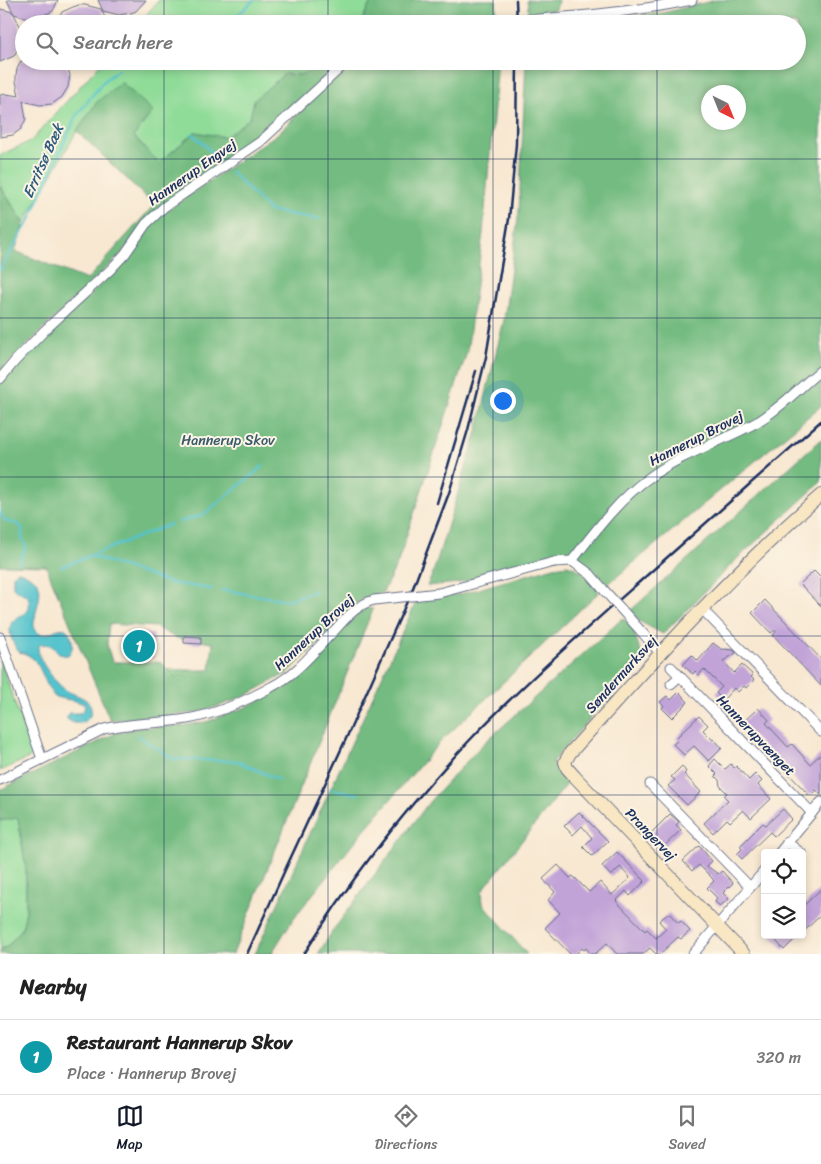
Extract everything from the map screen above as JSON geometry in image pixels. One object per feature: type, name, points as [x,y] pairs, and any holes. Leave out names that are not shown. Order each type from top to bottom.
[{"type":"street","points":[[583,15],[655,8],[692,0]]},
{"type":"street","name":"Hannerup Engvej","points":[[0,379],[45,330],[110,270],[125,254],[146,224],[164,207],[260,142],[338,70]]},
{"type":"street","name":"Hannerup Brovej","points":[[0,780],[104,729],[188,719],[234,706],[290,676],[355,609],[365,602],[439,593],[554,562],[572,561],[600,524],[632,491],[648,478],[671,463],[732,435],[778,409],[821,370]]},
{"type":"street","name":"Søndermarksvej","points":[[565,762],[570,754],[702,608],[821,495]]},
{"type":"street","points":[[572,561],[590,574],[660,653]]},
{"type":"street","points":[[702,608],[821,732]]},
{"type":"street","points":[[0,637],[42,759]]},
{"type":"street","name":"Hannerupvænget","points":[[671,667],[812,813]]},
{"type":"street","points":[[671,684],[680,676]]},
{"type":"street","name":"Prangervej","points":[[565,762],[567,768],[575,777],[744,954]]},
{"type":"street","points":[[650,784],[750,887]]},
{"type":"street","points":[[782,849],[821,802]]},
{"type":"street","points":[[788,842],[797,849]]},
{"type":"street","points":[[693,954],[761,875]]},
{"type":"green space","points":[[159,0],[372,0],[364,15],[146,15]]},
{"type":"green space","points":[[372,0],[496,0],[497,15],[364,15]]},
{"type":"green space","points":[[527,0],[558,0],[556,9],[529,15]]},
{"type":"green space","points":[[716,0],[821,0],[821,406],[607,585],[580,561],[566,556],[542,560],[459,583],[427,586],[433,573],[476,435],[504,320],[519,211],[526,70],[806,70],[806,15],[643,15],[663,13]]},
{"type":"green space","points":[[95,70],[308,70],[303,75],[284,74],[250,118],[225,138],[195,132],[159,163],[134,136],[97,102],[77,131],[24,223],[0,186],[0,155],[31,141]]},
{"type":"green space","points":[[308,70],[334,70],[258,138],[159,207],[120,255],[0,373],[0,186],[24,223],[15,251],[87,280],[154,205],[77,131],[97,102],[121,82],[153,111],[134,136],[159,163],[195,132],[225,137],[250,118],[254,100],[284,74],[303,75]]},
{"type":"green space","name":"Hannerup Skov","points":[[344,70],[497,70],[483,233],[467,352],[398,562],[383,592],[359,601],[289,672],[245,696],[195,713],[110,720],[46,566],[0,565],[0,386],[23,359],[116,270],[144,231],[159,216],[277,134]],"holes":[[[109,624],[156,627],[176,638],[213,643],[210,670],[168,670],[160,662],[112,662],[107,644]]]},
{"type":"green space","points":[[821,439],[821,482],[739,557],[663,634],[639,621],[630,611]]},
{"type":"green space","points":[[567,565],[582,572],[599,592],[441,741],[365,829],[293,919],[271,954],[255,954],[417,600],[461,594],[554,567]]},
{"type":"green space","points":[[366,608],[373,609],[233,954],[0,954],[0,949],[7,947],[22,929],[26,911],[26,869],[18,818],[0,821],[0,790],[116,733],[136,728],[180,726],[206,722],[244,708],[290,684],[304,672],[337,634]]},
{"type":"green space","points":[[623,618],[632,627],[643,658],[552,762],[567,784],[482,891],[483,904],[527,954],[318,954],[334,929],[430,801],[482,745]]},
{"type":"green space","points":[[0,660],[33,756],[0,771]]},
{"type":"green space","points":[[18,817],[26,869],[26,911],[22,929],[7,947],[0,949],[0,821]]},
{"type":"water","points":[[18,571],[25,573],[38,583],[40,596],[34,624],[35,629],[39,633],[44,634],[60,629],[65,629],[69,633],[72,645],[68,655],[60,654],[50,645],[45,644],[39,645],[38,650],[42,662],[59,684],[67,691],[85,699],[89,703],[91,712],[88,719],[81,723],[73,723],[67,719],[67,716],[70,713],[82,711],[85,707],[84,704],[55,697],[50,691],[37,664],[27,654],[19,652],[13,641],[10,632],[11,624],[26,612],[29,607],[28,596],[13,587],[13,575]]},
{"type":"building","points":[[7,0],[58,0],[53,11],[43,15],[14,14]]},
{"type":"building","points":[[98,0],[146,0],[136,11],[119,15],[103,11]]},
{"type":"building","points":[[85,5],[101,9],[104,15],[60,15],[62,12],[73,7]]},
{"type":"building","points":[[0,9],[13,12],[15,16],[15,54],[0,62]]},
{"type":"building","points":[[17,70],[68,70],[70,75],[68,87],[62,97],[52,104],[40,105],[23,101],[26,119],[21,129],[13,135],[0,137],[0,95],[19,96]]},
{"type":"building","points":[[814,571],[821,578],[821,606],[800,584]]},
{"type":"building","points":[[765,600],[821,659],[821,686],[773,635],[776,632],[775,630],[771,633],[752,613]]},
{"type":"building","points":[[127,634],[154,634],[153,658],[126,655]]},
{"type":"building","points":[[184,636],[201,637],[201,644],[184,643]]},
{"type":"building","points":[[713,643],[721,649],[733,650],[736,653],[723,661],[734,673],[742,665],[753,675],[751,677],[754,680],[746,688],[744,686],[738,692],[734,688],[723,700],[716,693],[722,687],[704,669],[699,675],[695,671],[693,674],[683,665],[692,655],[698,661]]},
{"type":"building","points":[[679,692],[688,702],[672,718],[662,708],[664,706],[660,702],[667,696],[671,700]]},
{"type":"building","points":[[758,708],[769,720],[766,723],[788,747],[792,744],[810,764],[821,754],[821,795],[816,790],[811,795],[808,794],[741,724]]},
{"type":"building","points":[[699,716],[708,725],[703,730],[722,748],[709,761],[694,746],[684,755],[673,744],[678,740],[676,738]]},
{"type":"building","points":[[715,759],[725,769],[731,764],[734,768],[736,766],[749,780],[755,774],[762,781],[758,785],[771,799],[751,818],[743,810],[730,822],[727,819],[713,833],[704,823],[728,800],[724,796],[727,793],[720,786],[719,780],[715,776],[717,774],[709,766]]},
{"type":"building","points":[[682,766],[686,772],[684,774],[701,792],[687,805],[668,786],[675,780],[671,777]]},
{"type":"building","points":[[783,809],[792,819],[774,836],[770,832],[742,859],[737,854],[742,849],[740,846],[763,823],[766,825]]},
{"type":"building","points":[[579,812],[608,841],[592,856],[583,847],[592,838],[582,826],[573,835],[564,826]]},
{"type":"building","points":[[670,814],[679,822],[676,825],[681,830],[662,848],[650,834]]},
{"type":"building","points":[[699,846],[712,861],[707,866],[718,874],[722,871],[733,883],[723,893],[729,899],[720,906],[715,902],[717,898],[707,888],[714,881],[712,878],[699,865],[692,871],[683,861]]},
{"type":"building","points":[[617,852],[645,881],[630,896],[626,891],[616,901],[645,931],[647,929],[656,938],[666,929],[659,921],[669,913],[678,923],[681,921],[690,931],[681,939],[678,937],[660,954],[656,954],[650,948],[643,954],[617,954],[607,943],[595,954],[591,954],[586,948],[584,950],[582,948],[576,954],[570,954],[545,928],[560,913],[548,900],[555,892],[543,879],[558,865],[570,878],[573,876],[589,892],[600,882],[612,895],[630,878],[620,867],[611,876],[602,866]]},
{"type":"building","points":[[821,889],[821,915],[806,929],[806,903]]},
{"type":"building","points":[[774,939],[795,939],[784,950]]},
{"type":"waterway","name":"Erritsø Bæk","points":[[236,15],[254,0]]},
{"type":"waterway","name":"Erritsø Bæk","points":[[0,270],[30,219],[76,116],[103,82],[118,70]]},
{"type":"waterway","points":[[193,134],[219,159]]},
{"type":"waterway","points":[[230,171],[270,211],[319,219]]},
{"type":"waterway","points":[[179,522],[203,515],[263,466]]},
{"type":"waterway","points":[[0,510],[4,520],[18,524],[22,529],[22,538],[26,546],[19,563]]},
{"type":"waterway","points":[[61,567],[171,524]]},
{"type":"waterway","points":[[91,556],[171,583],[212,589]]},
{"type":"waterway","points":[[222,590],[287,600],[315,591]]},
{"type":"waterway","points":[[138,736],[173,759],[237,761],[279,780]]},
{"type":"waterway","points":[[330,789],[358,794]]},
{"type":"railway","points":[[516,0],[517,15]]},
{"type":"railway","points":[[247,954],[413,588],[449,493],[468,430],[486,357],[509,219],[516,144],[517,70]]},
{"type":"railway","points":[[437,503],[476,371]]},
{"type":"railway","points":[[304,954],[360,871],[423,792],[468,742],[555,657],[821,421]]},
{"type":"place","name":"Restaurant Hannerup Skov","points":[[139,646]]}]
